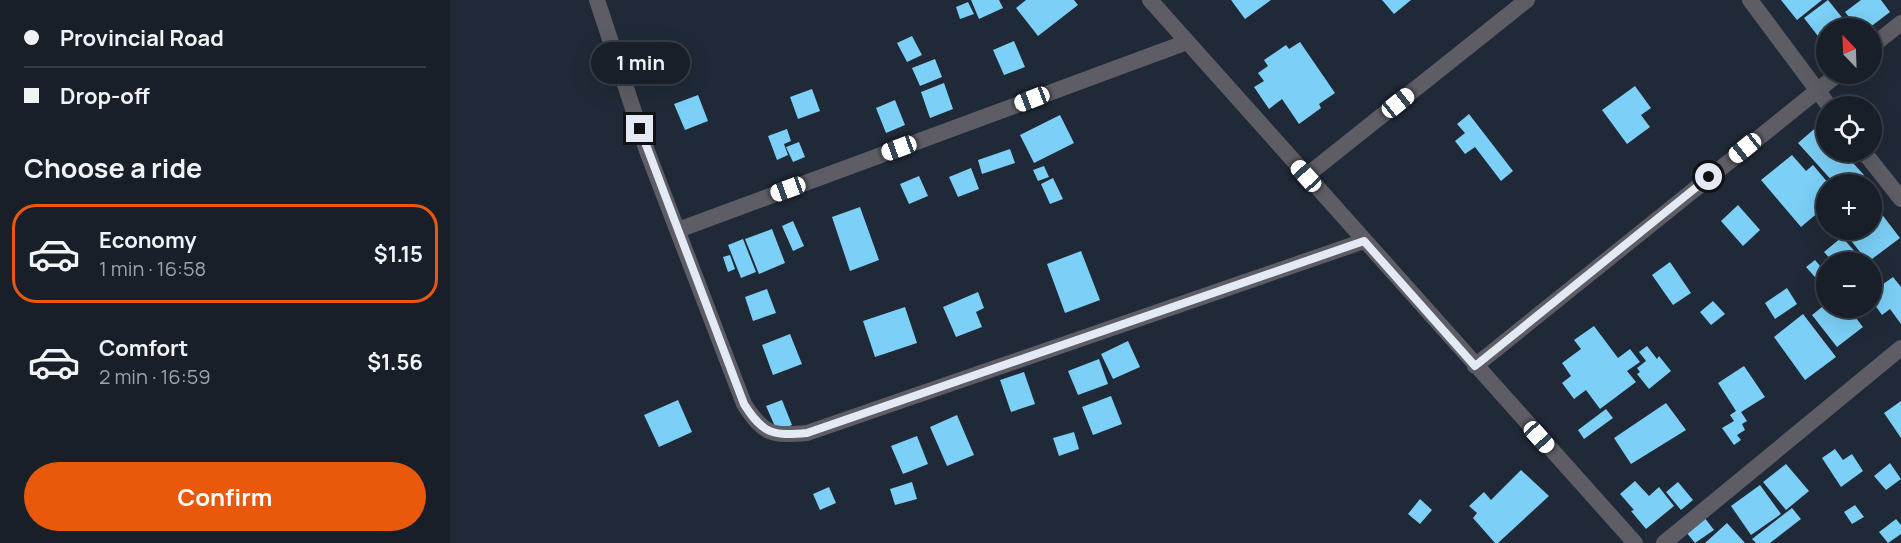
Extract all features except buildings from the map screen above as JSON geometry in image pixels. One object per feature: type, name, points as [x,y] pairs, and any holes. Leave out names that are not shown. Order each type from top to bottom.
[{"type":"street","points":[[597,0],[647,151],[744,404],[766,431],[781,435],[807,433],[1364,241]]},
{"type":"street","points":[[1149,0],[1635,543]]},
{"type":"street","points":[[1306,176],[1527,0]]},
{"type":"street","points":[[1750,0],[1822,96]]},
{"type":"street","points":[[1882,38],[1901,23]]},
{"type":"street","points":[[678,230],[1187,42]]},
{"type":"street","points":[[1475,366],[1825,84]]},
{"type":"street","points":[[1872,162],[1901,199]]},
{"type":"street","points":[[1664,543],[1901,348]]},
{"type":"route","points":[[640,129],[744,404],[766,431],[781,435],[807,433],[1364,241],[1475,366],[1709,177]]}]
